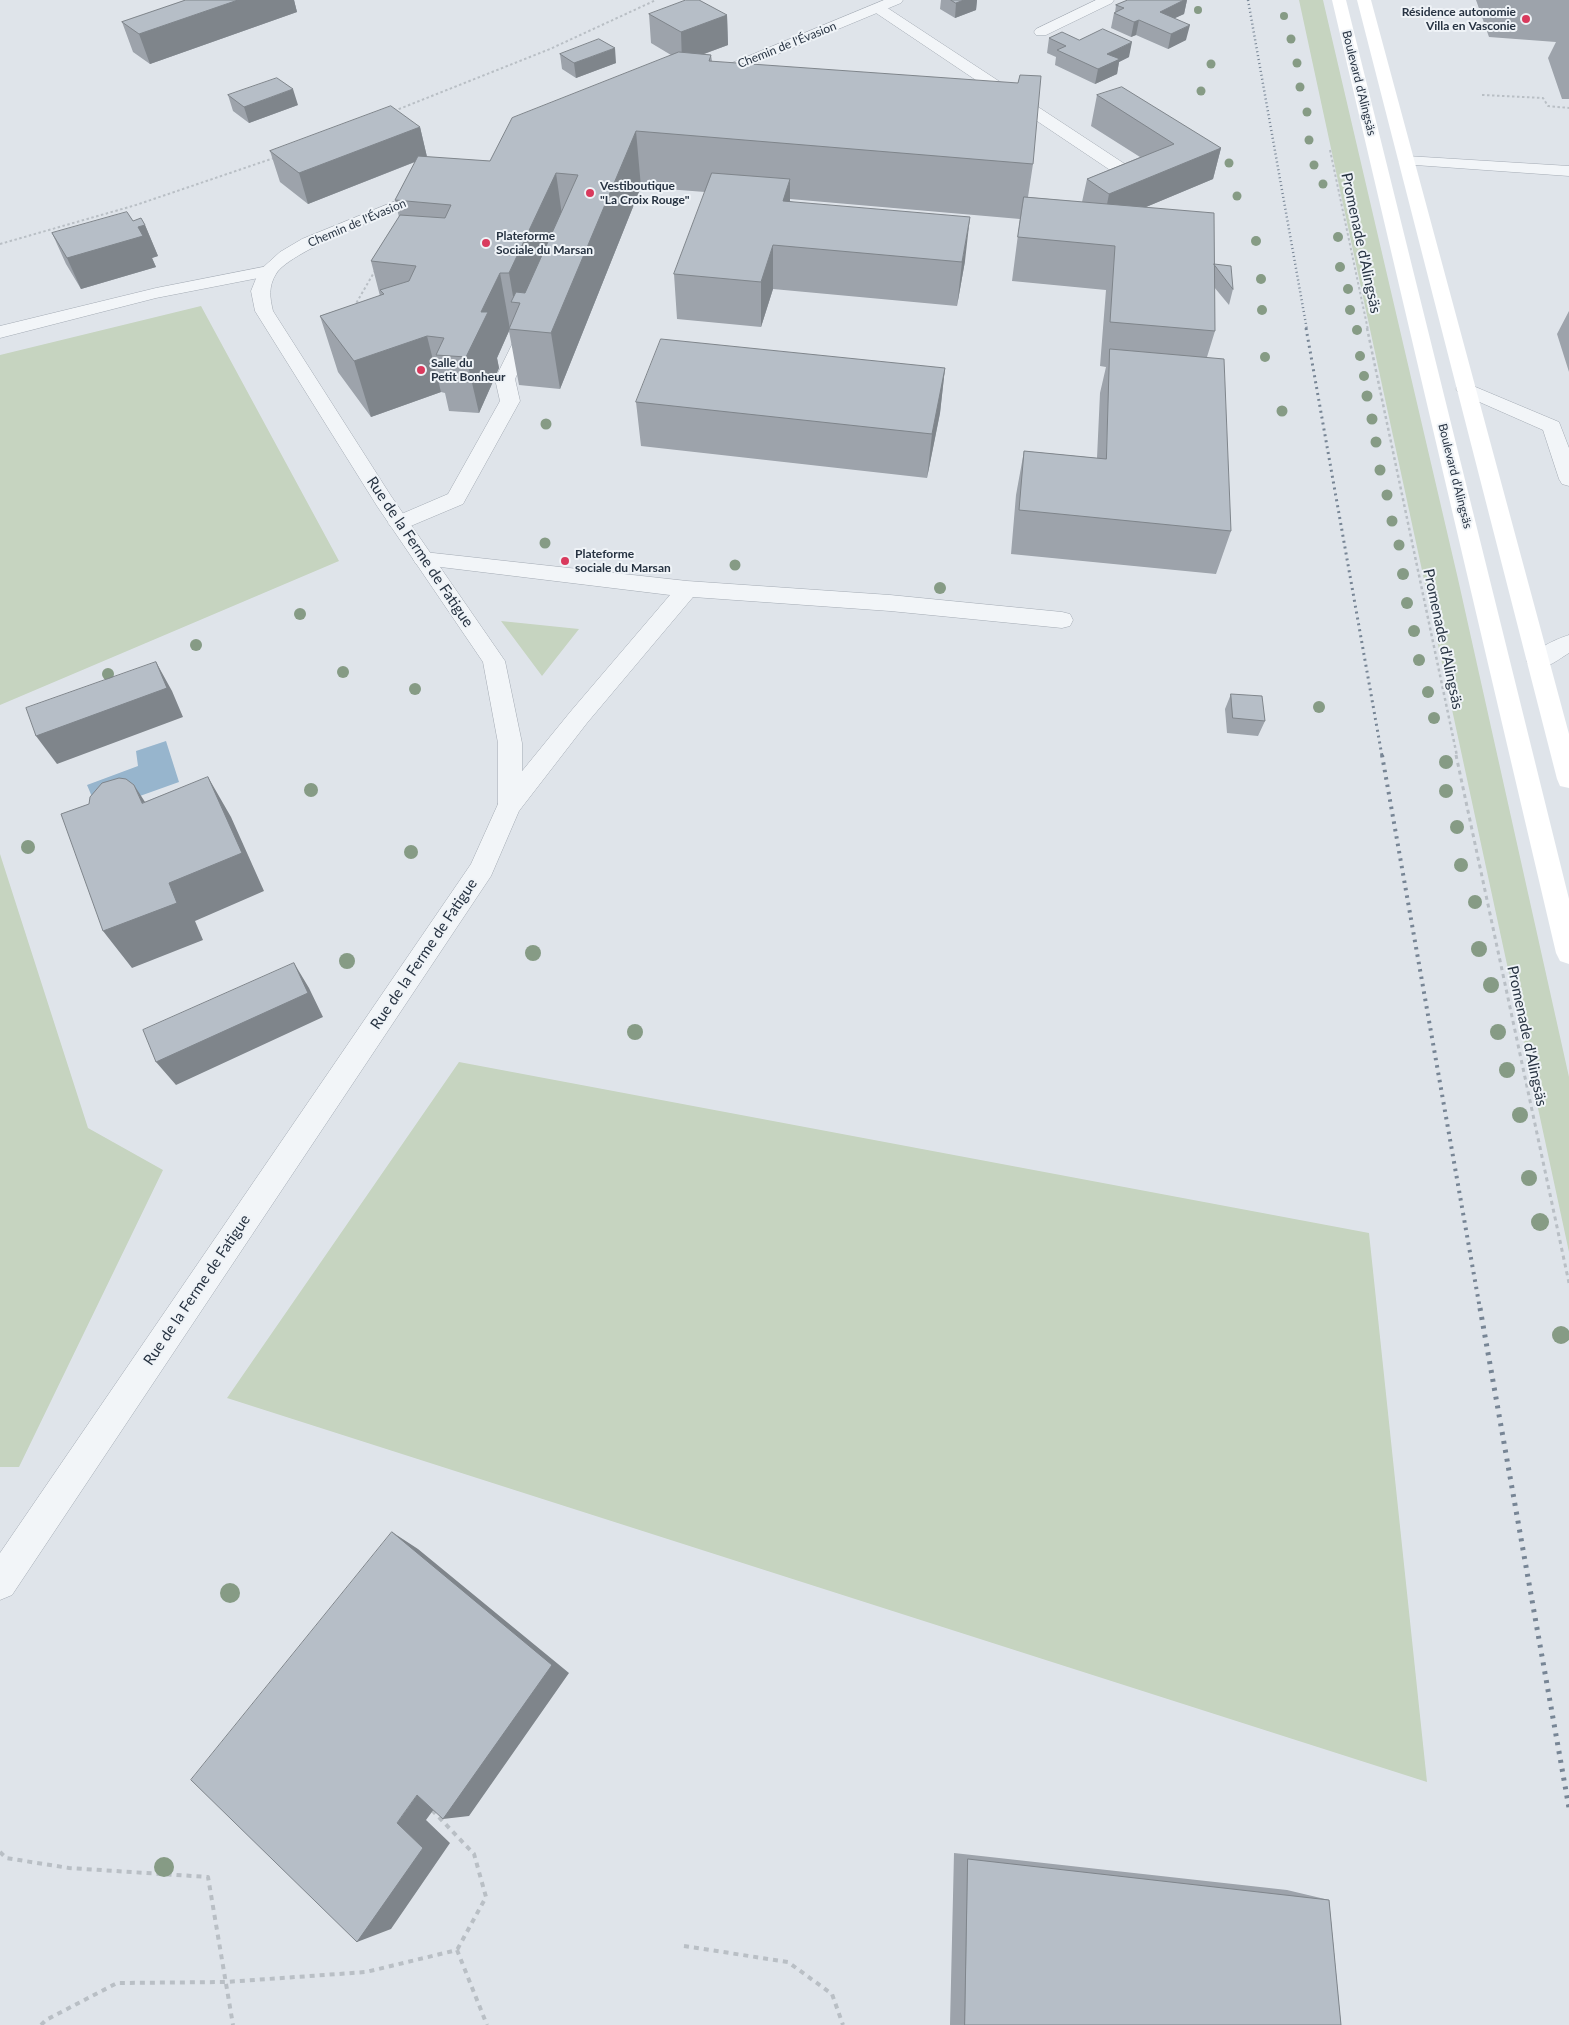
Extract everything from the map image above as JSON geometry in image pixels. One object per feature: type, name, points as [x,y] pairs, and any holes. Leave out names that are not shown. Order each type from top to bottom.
[{"type":"main road","name":"Boulevard d'Alingsäs","points":[[1339,0],[1569,953]]},
{"type":"main road","name":"Boulevard d'Alingsäs","points":[[1364,0],[1569,779]]},
{"type":"street","name":"Chemin de l'Évasion","points":[[690,85],[896,0]]},
{"type":"street","points":[[1041,32],[1106,0]]},
{"type":"street","points":[[878,8],[1128,174]]},
{"type":"street","points":[[1407,161],[1569,171]]},
{"type":"street","name":"Chemin de l'Évasion","points":[[260,291],[268,272],[286,256],[308,243],[441,188]]},
{"type":"street","points":[[0,332],[156,293],[268,272]]},
{"type":"street","name":"Rue de la Ferme de Fatigue","points":[[0,1583],[482,869],[510,804],[510,743],[494,661],[384,501],[264,310],[260,291]]},
{"type":"street","points":[[399,523],[456,499],[510,401],[506,379],[538,309]]},
{"type":"street","points":[[1466,389],[1560,422],[1569,479]]},
{"type":"street","points":[[424,559],[687,589],[890,603],[1062,620]]},
{"type":"street","points":[[510,804],[578,718],[687,589]]},
{"type":"street","points":[[1538,661],[1569,642]]},
{"type":"path","points":[[388,114],[550,49],[656,0]]},
{"type":"path","points":[[1482,94],[1543,98],[1548,106],[1569,108]]},
{"type":"path","name":"Promenade d'Alingsäs","points":[[1330,150],[1507,998],[1569,1283]]},
{"type":"path","points":[[0,244],[136,205],[281,156]]},
{"type":"path","points":[[350,315],[380,263]]},
{"type":"path","points":[[41,2025],[46,2020],[117,1983],[226,1982],[366,1972],[457,1950],[486,1897],[474,1854],[432,1810]]},
{"type":"path","points":[[0,1852],[6,1858],[69,1868],[208,1877],[234,2025]]},
{"type":"path","points":[[684,1946],[788,1962],[832,1994],[843,2025]]},
{"type":"path","points":[[457,1950],[486,2025]]},
{"type":"green space","points":[[1299,0],[1323,0],[1458,579],[1569,1077],[1569,1252]]},
{"type":"green space","points":[[201,306],[339,561],[0,705],[0,355]]},
{"type":"green space","points":[[501,621],[579,629],[542,676]]},
{"type":"green space","points":[[0,854],[88,1128],[163,1170],[19,1467],[0,1467]]},
{"type":"green space","points":[[459,1062],[1369,1233],[1427,1782],[227,1398]]},
{"type":"water","points":[[166,741],[179,782],[98,811],[87,785],[138,766],[136,751]]},
{"type":"building","points":[[186,0],[238,0],[139,34],[122,22]]},
{"type":"building","points":[[686,0],[699,0],[727,15],[681,32],[649,14]]},
{"type":"building","points":[[951,0],[964,0],[956,3]]},
{"type":"building","points":[[1128,0],[1184,0],[1160,12],[1190,25],[1171,34],[1139,20],[1134,22],[1114,13],[1124,8],[1116,5]]},
{"type":"building","points":[[1103,29],[1132,42],[1107,54],[1120,59],[1098,69],[1057,50],[1066,46],[1049,38],[1062,32],[1079,40]]},
{"type":"building","points":[[599,39],[615,48],[574,63],[560,54]]},
{"type":"building","points":[[679,52],[711,55],[709,61],[1018,83],[1020,75],[1041,76],[1033,164],[636,131],[551,333],[509,329],[520,303],[511,302],[516,292],[525,293],[578,175],[556,173],[509,273],[500,273],[481,312],[488,312],[466,357],[436,355],[444,338],[427,336],[354,361],[320,316],[384,294],[380,290],[409,281],[416,266],[371,261],[400,215],[445,218],[451,205],[395,200],[418,156],[490,161],[512,118]]},
{"type":"building","points":[[277,78],[293,89],[244,107],[228,95]]},
{"type":"building","points":[[1122,87],[1221,148],[1109,194],[1087,179],[1174,144],[1097,95]]},
{"type":"building","points":[[391,106],[420,127],[299,173],[270,151]]},
{"type":"building","points":[[712,173],[790,179],[783,201],[970,217],[962,262],[773,245],[761,282],[674,274]]},
{"type":"building","points":[[1024,197],[1214,213],[1215,331],[1110,322],[1115,246],[1018,237]]},
{"type":"building","points":[[127,212],[133,221],[141,218],[145,225],[138,227],[143,236],[67,258],[52,233]]},
{"type":"building","points":[[1214,264],[1231,266],[1233,289]]},
{"type":"building","points":[[661,339],[945,368],[932,434],[636,402]]},
{"type":"building","points":[[1110,349],[1224,359],[1231,531],[1019,510],[1024,451],[1106,459]]},
{"type":"building","points":[[156,662],[167,688],[36,736],[26,708]]},
{"type":"building","points":[[1231,694],[1262,696],[1265,721],[1233,718]]},
{"type":"building","points":[[208,777],[242,853],[169,883],[177,903],[103,931],[61,814],[89,804],[90,797],[102,783],[119,778],[126,779],[134,785],[142,803]]},
{"type":"building","points":[[294,963],[308,993],[156,1062],[143,1030]]},
{"type":"building","points":[[392,1532],[552,1665],[443,1819],[417,1795],[404,1813],[397,1823],[423,1848],[357,1942],[191,1780]]},
{"type":"building","points":[[968,1859],[1329,1900],[1341,2025],[965,2025]]},
{"type":"railway","points":[[1248,0],[1307,330]]},
{"type":"railway","points":[[1306,328],[1382,756]]},
{"type":"railway","points":[[1382,755],[1480,1309]]},
{"type":"railway","points":[[1480,1308],[1569,1808]]},
{"type":"place","name":"Résidence autonomie Villa en Vasconie","points":[[1526,19]]},
{"type":"place","name":"Vestiboutique \"La Croix Rouge\"","points":[[590,193]]},
{"type":"place","name":"Plateforme Sociale du Marsan","points":[[486,243]]},
{"type":"place","name":"Salle du Petit Bonheur","points":[[421,370]]},
{"type":"place","name":"Plateforme sociale du Marsan","points":[[565,561]]}]
